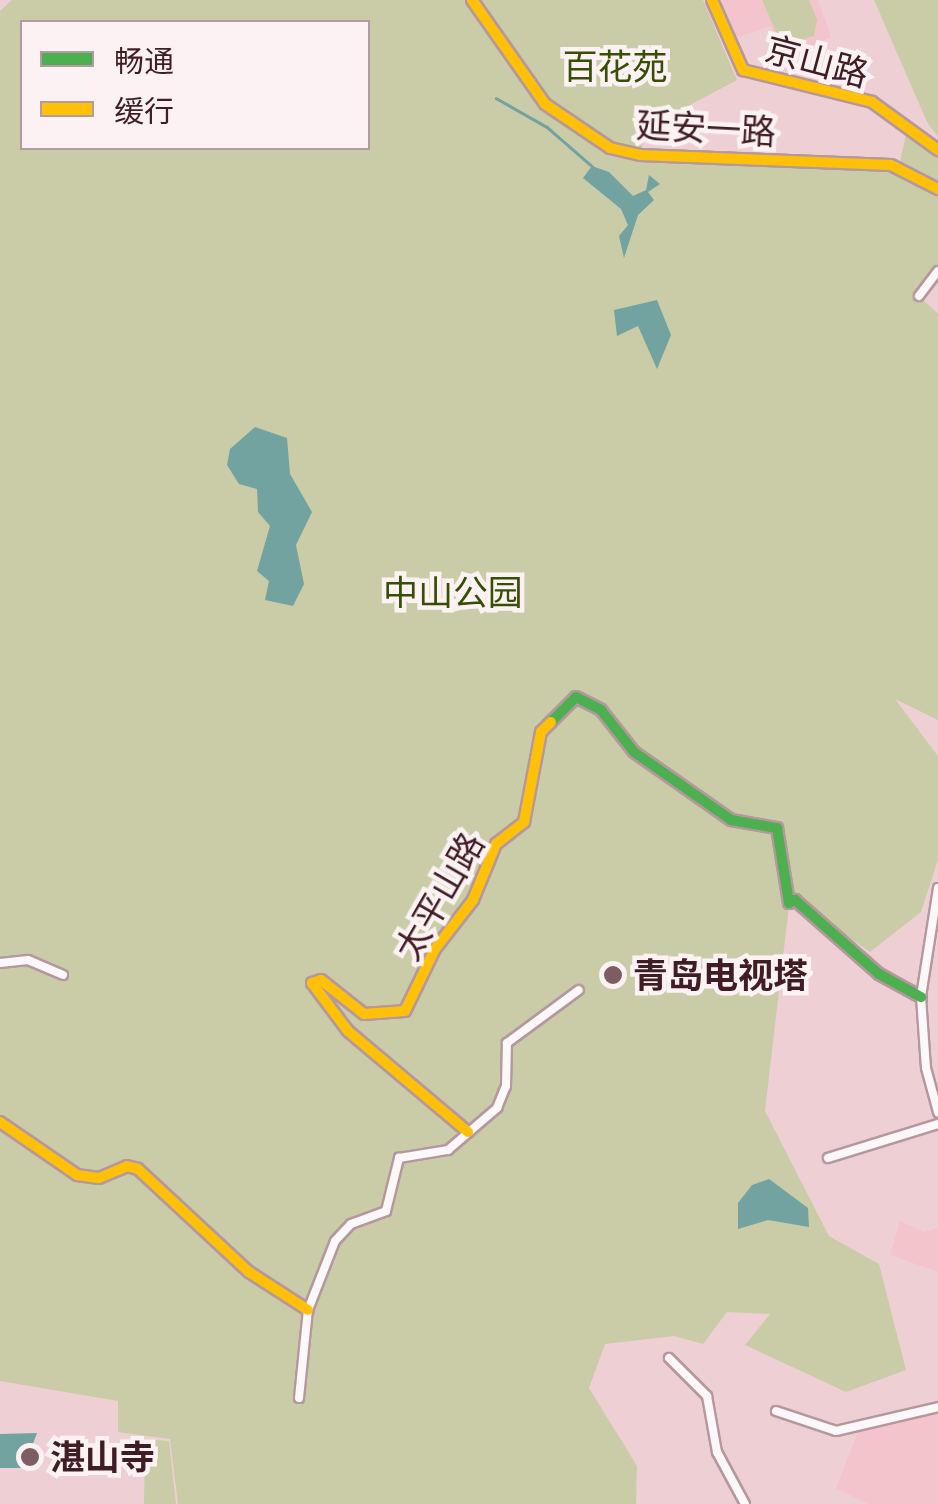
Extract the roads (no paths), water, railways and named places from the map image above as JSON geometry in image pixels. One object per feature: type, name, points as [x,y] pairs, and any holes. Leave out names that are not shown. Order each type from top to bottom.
[{"type":"street","name":"延安一路","points":[[472,0],[545,104],[610,148],[640,155],[891,165],[938,189]]},
{"type":"street","name":"京山路","points":[[712,0],[743,70],[872,102],[938,150]]},
{"type":"street","points":[[920,296],[938,271]]},
{"type":"street","name":"太平山路","points":[[468,1132],[348,1031],[312,983],[321,980],[364,1014],[404,1012],[435,949],[473,900],[496,844],[524,822],[542,732],[576,698],[601,710],[634,752],[731,820],[777,828],[788,904],[795,900],[878,974],[921,997]]},
{"type":"street","points":[[938,888],[921,997],[926,1068],[938,1112]]},
{"type":"street","points":[[0,963],[28,960],[63,975]]},
{"type":"street","points":[[300,1398],[308,1310],[335,1241],[351,1224],[389,1206],[400,1158],[448,1150],[503,1100],[507,1043],[579,990]]},
{"type":"street","points":[[0,1122],[78,1175],[99,1178],[127,1166],[138,1169],[249,1272],[308,1310]]},
{"type":"street","points":[[828,1158],[938,1124]]},
{"type":"street","points":[[669,1358],[706,1396],[717,1452],[745,1504]]},
{"type":"street","points":[[776,1410],[836,1431],[938,1407]]},
{"type":"water","points":[[592,166],[609,172],[633,196],[646,190],[649,175],[660,184],[648,192],[654,200],[638,215],[624,258],[619,236],[628,225],[621,209],[583,178]]},
{"type":"water","points":[[657,300],[671,335],[657,369],[638,326],[617,336],[614,310]]},
{"type":"water","points":[[255,427],[287,438],[290,474],[312,512],[296,545],[304,584],[293,606],[265,600],[269,581],[257,571],[270,526],[258,512],[257,489],[239,484],[227,465],[230,449]]},
{"type":"water","points":[[769,1179],[808,1208],[809,1227],[768,1220],[738,1229],[738,1203],[752,1185]]},
{"type":"water","points":[[37,1433],[24,1468],[0,1468],[0,1434]]},
{"type":"waterway","points":[[496,98],[547,127],[592,166]]},
{"type":"place","name":"青岛电视塔","points":[[613,975]]},
{"type":"place","name":"湛山寺","points":[[30,1457]]},
{"type":"park label","name":"百花苑","points":[[615,66]]},
{"type":"park label","name":"中山公园","points":[[453,592]]}]
